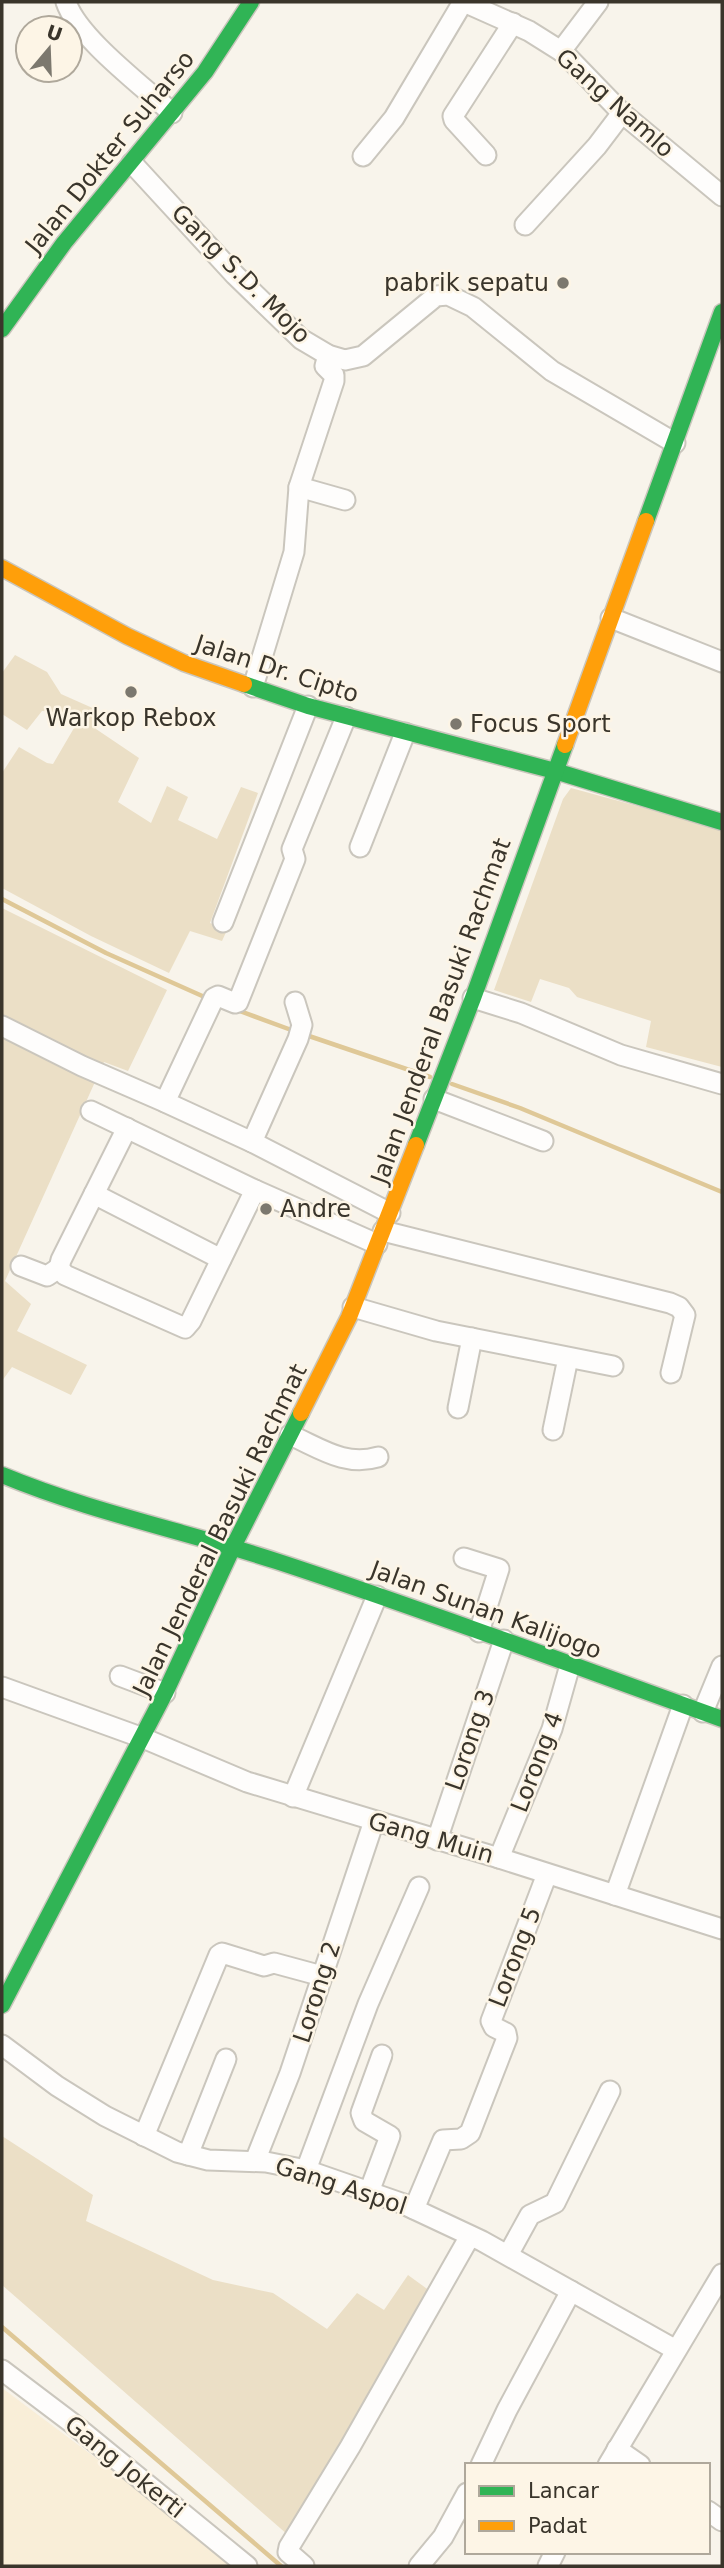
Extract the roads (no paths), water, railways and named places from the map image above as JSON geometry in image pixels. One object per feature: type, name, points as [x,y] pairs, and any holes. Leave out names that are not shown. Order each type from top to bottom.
[{"type":"street","points":[[65,2],[91,40],[172,113]]},
{"type":"street","name":"Jalan Dokter Suharso","points":[[2,329],[64,243],[205,72],[251,2]]},
{"type":"street","points":[[363,156],[394,118],[464,2]]},
{"type":"street","name":"Gang Namlo","points":[[464,2],[513,23],[561,51],[622,113],[722,196]]},
{"type":"street","points":[[561,51],[598,2]]},
{"type":"street","points":[[486,155],[453,116],[513,23]]},
{"type":"street","points":[[525,225],[597,146],[622,113]]},
{"type":"street","name":"Gang S.D. Mojo","points":[[132,163],[264,303],[301,339],[328,355],[345,360],[363,356],[436,296],[448,295],[473,307],[552,371],[675,443]]},
{"type":"street","name":"Jalan Jenderal Basuki Rachmat","points":[[2,2005],[166,1693],[233,1547],[353,1307],[473,998],[722,312]]},
{"type":"street","points":[[253,687],[294,552],[299,487],[334,381],[334,375],[326,368],[328,355]]},
{"type":"street","points":[[299,487],[345,500]]},
{"type":"street","name":"Jalan Dr. Cipto","points":[[2,569],[173,658],[253,687],[346,717],[555,771],[722,822]]},
{"type":"street","points":[[611,618],[722,662]]},
{"type":"street","points":[[223,922],[308,706]]},
{"type":"street","points":[[165,1102],[211,1004],[218,996],[234,1003],[238,1002],[295,859],[292,849],[346,717]]},
{"type":"street","points":[[360,847],[405,733]]},
{"type":"street","points":[[473,998],[521,1013],[621,1055],[722,1083]]},
{"type":"street","points":[[252,1142],[300,1032],[295,1002]]},
{"type":"street","points":[[2,1026],[82,1066],[252,1142],[383,1229]]},
{"type":"street","points":[[435,1098],[543,1141]]},
{"type":"street","points":[[91,1111],[255,1190],[383,1229],[657,1298],[679,1307],[685,1315],[671,1373]]},
{"type":"street","points":[[21,1266],[47,1276],[59,1268],[127,1128]]},
{"type":"street","points":[[59,1268],[65,1275],[185,1328],[189,1326],[255,1190]]},
{"type":"street","points":[[94,1194],[221,1259]]},
{"type":"street","points":[[353,1307],[436,1331],[613,1366]]},
{"type":"street","points":[[458,1408],[472,1338]]},
{"type":"street","points":[[552,1430],[568,1358]]},
{"type":"street","points":[[290,1435],[347,1460],[362,1462],[378,1457]]},
{"type":"street","name":"Jalan Sunan Kalijogo","points":[[2,1475],[134,1521],[233,1547],[504,1640],[722,1720]]},
{"type":"street","points":[[464,1558],[499,1569],[479,1632]]},
{"type":"street","points":[[293,1797],[377,1596]]},
{"type":"street","name":"Lorong 3","points":[[437,1840],[504,1640]]},
{"type":"street","name":"Lorong 4","points":[[499,1858],[552,1729],[570,1665]]},
{"type":"street","points":[[703,1712],[722,1666]]},
{"type":"street","points":[[120,1676],[166,1693]]},
{"type":"street","name":"Gang Muin","points":[[2,1687],[143,1738],[247,1783],[499,1858],[722,1929]]},
{"type":"street","points":[[615,1895],[683,1705]]},
{"type":"street","name":"Lorong 2","points":[[254,2161],[290,2073],[374,1821]]},
{"type":"street","name":"Lorong 5","points":[[414,2209],[443,2140],[466,2137],[507,2038],[506,2033],[491,2021],[547,1874]]},
{"type":"street","points":[[306,2170],[368,2004],[419,1887]]},
{"type":"street","points":[[144,2136],[219,1955],[222,1953],[264,1966],[274,1963],[322,1976]]},
{"type":"street","name":"Gang Aspol","points":[[2,2045],[57,2086],[105,2116],[177,2152],[208,2160],[254,2161],[306,2170],[414,2209],[508,2255],[676,2350]]},
{"type":"street","points":[[369,2192],[390,2136],[365,2121],[361,2113],[382,2055]]},
{"type":"street","points":[[188,2155],[226,2059]]},
{"type":"street","points":[[508,2255],[530,2215],[555,2203],[610,2091]]},
{"type":"street","points":[[304,2566],[288,2552],[289,2547],[298,2537],[470,2236]]},
{"type":"street","points":[[633,2463],[613,2457],[722,2274]]},
{"type":"street","points":[[482,2463],[571,2291]]},
{"type":"street","name":"Gang Jokerti","points":[[2,2370],[102,2447],[247,2566]]},
{"type":"street","points":[[419,2566],[443,2537],[465,2497]]},
{"type":"waterway","points":[[2,899],[106,953],[209,999]]},
{"type":"waterway","points":[[237,1010],[294,1031]]},
{"type":"waterway","points":[[306,1035],[430,1077]]},
{"type":"waterway","points":[[452,1084],[520,1108],[722,1192]]},
{"type":"waterway","points":[[2,2327],[281,2566]]},
{"type":"place","name":"pabrik sepatu","points":[[563,283]]},
{"type":"place","name":"Warkop Rebox","points":[[131,692]]},
{"type":"place","name":"Focus Sport","points":[[456,724]]},
{"type":"place","name":"Andre","points":[[266,1209]]}]
